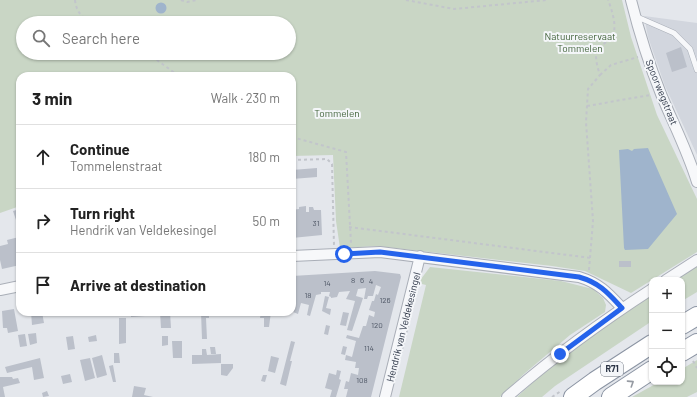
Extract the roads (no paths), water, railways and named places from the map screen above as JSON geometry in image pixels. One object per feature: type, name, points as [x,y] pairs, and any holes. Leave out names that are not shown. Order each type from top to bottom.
[{"type":"highway","points":[[685,323],[697,316]]},
{"type":"highway","name":"R71","points":[[573,397],[608,372],[649,346]]},
{"type":"highway","name":"R71","points":[[611,397],[649,372]]},
{"type":"street","name":"Spoorwegstraat","points":[[631,0],[646,54],[661,94],[684,145],[697,182]]},
{"type":"street","points":[[296,256],[380,252],[566,275],[588,279],[603,288],[622,308]]},
{"type":"street","name":"Hendrik van Veldekesingel","points":[[385,397],[420,256]]},
{"type":"street","points":[[671,277],[697,260]]},
{"type":"street","points":[[0,290],[16,287]]},
{"type":"street","points":[[508,397],[539,369],[622,308],[649,291]]},
{"type":"lane","points":[[635,16],[674,33],[690,49],[697,70]]},
{"type":"water","points":[[161,2],[165,4],[167,8],[165,12],[161,14],[157,12],[155,8],[157,4]]},
{"type":"water","points":[[648,148],[677,214],[648,249],[625,250],[619,150],[628,149],[632,151],[634,149]]},
{"type":"park label","name":"Natuurreservaat Tommelen","points":[[580,42]]},
{"type":"park label","name":"Tommelen","points":[[337,113]]}]
